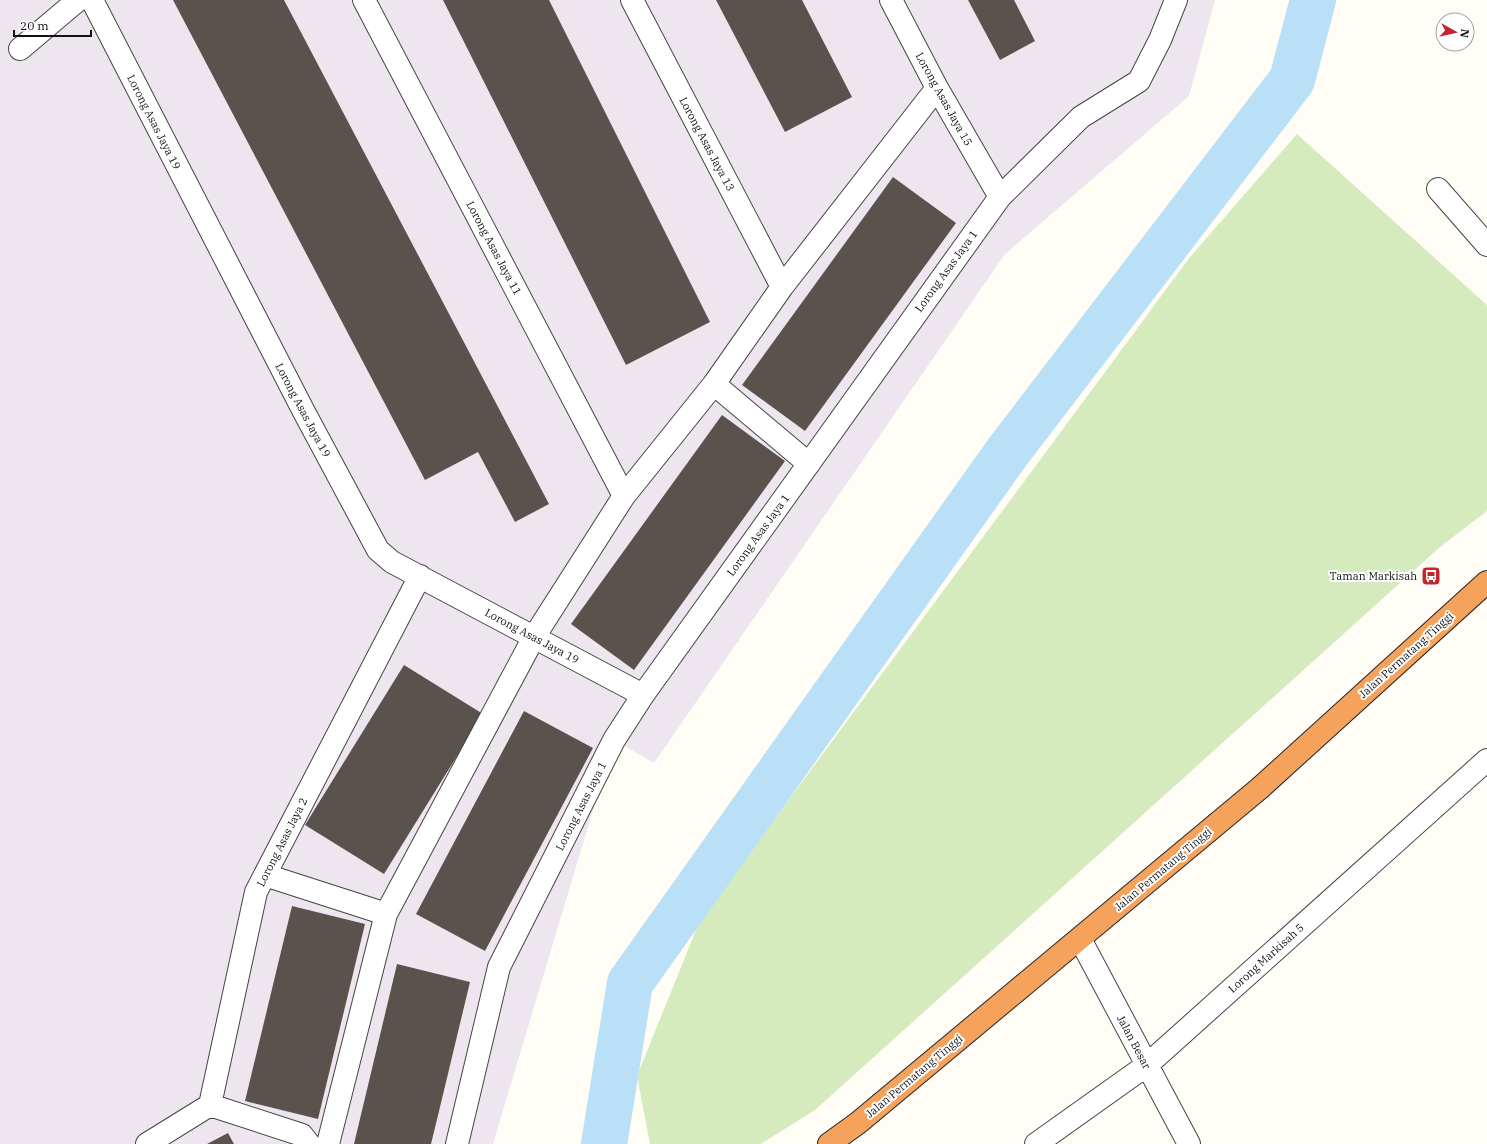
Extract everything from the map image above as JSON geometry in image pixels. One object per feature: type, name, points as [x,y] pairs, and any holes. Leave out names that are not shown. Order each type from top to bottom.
[{"type":"highway","name":"Jalan Permatang Tinggi","points":[[829,1144],[858,1123],[1260,788],[1487,582]]},
{"type":"street","points":[[20,49],[78,0]]},
{"type":"street","name":"Lorong Asas Jaya 19","points":[[92,0],[299,403],[378,550],[392,562],[643,695]]},
{"type":"street","name":"Lorong Asas Jaya 11","points":[[364,0],[624,496]]},
{"type":"street","name":"Lorong Asas Jaya 13","points":[[632,0],[782,288]]},
{"type":"street","name":"Lorong Asas Jaya 15","points":[[891,0],[937,88],[1000,197]]},
{"type":"street","name":"Lorong Asas Jaya 1","points":[[457,1144],[499,967],[614,740],[643,695],[1000,197],[1081,117],[1139,81],[1160,40],[1176,0]]},
{"type":"street","points":[[328,1144],[386,914],[534,637],[624,496],[714,384],[782,288],[937,88]]},
{"type":"street","points":[[1438,189],[1487,245]]},
{"type":"street","points":[[714,384],[809,464]]},
{"type":"street","name":"Lorong Asas Jaya 2","points":[[210,1105],[256,892],[420,576]]},
{"type":"street","name":"Lorong Markisah 5","points":[[1036,1144],[1147,1065],[1487,760]]},
{"type":"street","points":[[265,875],[386,914]]},
{"type":"street","name":"Jalan Besar","points":[[1080,939],[1189,1144]]},
{"type":"street","points":[[147,1144],[210,1105],[302,1135],[309,1144]]},
{"type":"shaded area","points":[[0,0],[1215,0],[1189,96],[1005,254],[654,763],[614,740],[493,1144],[0,1144]]},
{"type":"green space","points":[[1297,134],[1487,305],[1487,511],[1440,547],[815,1110],[761,1144],[650,1144],[637,1076],[700,920],[1190,257]]},
{"type":"building","points":[[173,0],[284,0],[549,504],[515,522],[478,452],[425,480]]},
{"type":"building","points":[[443,0],[549,0],[710,322],[626,365]]},
{"type":"building","points":[[716,0],[802,0],[852,97],[785,132]]},
{"type":"building","points":[[968,0],[1014,0],[1035,41],[1000,60]]},
{"type":"building","points":[[893,177],[956,223],[805,431],[742,385]]},
{"type":"building","points":[[722,415],[785,461],[634,670],[571,624]]},
{"type":"building","points":[[404,665],[483,714],[384,874],[305,825]]},
{"type":"building","points":[[524,711],[593,748],[485,951],[416,914]]},
{"type":"building","points":[[292,906],[365,924],[318,1119],[245,1101]]},
{"type":"building","points":[[397,964],[470,982],[431,1144],[354,1144]]},
{"type":"building","points":[[228,1133],[234,1144],[207,1144]]},
{"type":"waterway","points":[[604,1144],[630,983],[1006,454],[1292,80],[1313,0]]},
{"type":"place","name":"Taman Markisah","points":[[1431,576]]}]
